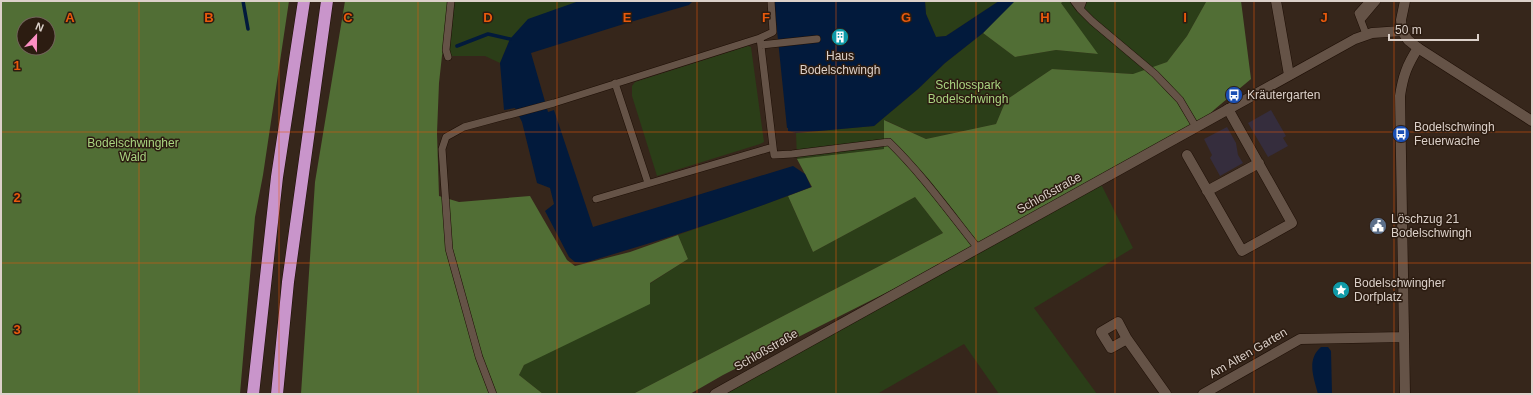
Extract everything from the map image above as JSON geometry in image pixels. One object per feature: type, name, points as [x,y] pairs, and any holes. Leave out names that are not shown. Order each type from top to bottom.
[{"type":"highway","points":[[253,394],[277,177],[304,1]]},
{"type":"highway","points":[[276,394],[301,180],[327,1]]},
{"type":"street","points":[[1276,1],[1285,61],[1289,75]]},
{"type":"street","points":[[1404,1],[1401,20],[1402,31],[1408,40],[1418,48],[1532,121]]},
{"type":"street","name":"Schloßstraße","points":[[715,394],[1355,39],[1366,34],[1402,31]]},
{"type":"street","points":[[1405,394],[1400,96],[1402,80],[1408,64],[1418,48]]},
{"type":"street","points":[[1187,155],[1242,251],[1292,223],[1228,109]]},
{"type":"street","points":[[1208,191],[1259,163]]},
{"type":"street","name":"Am Alten Garten","points":[[1203,394],[1300,338],[1404,338]]},
{"type":"street","points":[[1128,339],[1166,394]]},
{"type":"lane","points":[[448,57],[446,50],[451,1]]},
{"type":"lane","points":[[761,41],[774,32],[771,1]]},
{"type":"lane","points":[[1074,1],[1092,21],[1155,74],[1180,100],[1196,127]]},
{"type":"lane","points":[[1080,9],[1083,1]]},
{"type":"lane","points":[[1366,34],[1358,13],[1369,1]]},
{"type":"lane","points":[[1361,20],[1377,1]]},
{"type":"lane","points":[[493,394],[478,357],[450,249],[442,149],[446,137],[464,127],[554,103],[616,83],[761,41],[817,40]]},
{"type":"lane","points":[[761,41],[774,154],[792,154],[889,142],[902,154],[978,247]]},
{"type":"lane","points":[[616,83],[648,183]]},
{"type":"lane","points":[[596,198],[773,147]]},
{"type":"shaded area","points":[[1271,110],[1286,136],[1283,138],[1288,146],[1268,157],[1248,123]]},
{"type":"shaded area","points":[[1227,127],[1236,143],[1238,155],[1243,163],[1220,176],[1210,158],[1212,155],[1204,139]]},
{"type":"green space","name":"Bodelschwingher Wald","points":[[1,1],[289,1],[263,175],[255,217],[240,394],[1,394]]},
{"type":"green space","points":[[345,1],[448,1],[439,83],[437,133],[439,196],[459,202],[530,196],[567,260],[575,266],[630,252],[678,235],[688,259],[650,283],[650,304],[524,365],[519,375],[543,394],[301,394],[315,182]]},
{"type":"green space","points":[[448,1],[579,1],[510,39],[500,63],[485,56],[451,56],[442,54]]},
{"type":"green space","points":[[925,1],[999,1],[946,36],[936,37],[926,14]]},
{"type":"green space","points":[[1014,1],[1064,1],[1061,3],[1098,54],[1056,50],[1015,57],[983,33]]},
{"type":"green space","name":"Schlosspark Bodelschwingh","points":[[1064,1],[1209,1],[1206,2],[1187,36],[1167,62],[1134,74],[1052,69],[1006,100],[996,124],[926,139],[885,120],[884,149],[797,159],[796,133],[874,126],[918,89],[945,63],[983,33],[1015,57],[1056,50],[1097,54],[1061,3]]},
{"type":"green space","points":[[1241,1],[1251,79],[1196,127],[977,247],[723,375],[690,394],[633,394],[943,233],[915,197],[813,252],[788,196],[812,187],[797,159],[884,149],[884,120],[926,139],[996,124],[1006,100],[1052,69],[1133,74],[1167,62],[1187,36],[1206,2]]},
{"type":"green space","points":[[748,46],[751,47],[764,142],[657,176],[632,96],[632,86],[635,82]]},
{"type":"green space","points":[[1099,180],[1133,248],[1034,308],[1097,394],[999,394],[964,344],[877,394],[726,394],[977,247]]},
{"type":"green space","points":[[788,196],[813,252],[915,197],[943,233],[633,394],[543,394],[519,375],[524,365],[688,259],[678,235]]},
{"type":"water","points":[[579,1],[693,1],[689,5],[531,53],[548,112],[554,110],[593,227],[793,166],[805,174],[811,187],[727,218],[584,263],[575,262],[569,257],[545,211],[554,204],[550,188],[537,183],[522,122],[515,108],[504,110],[500,63],[510,39],[528,19]]},
{"type":"water","points":[[774,1],[925,1],[926,14],[936,37],[946,36],[999,1],[1015,1],[983,33],[945,63],[918,89],[874,126],[796,133],[788,131],[787,128]]},
{"type":"water","points":[[1321,347],[1328,347],[1331,351],[1332,394],[1318,394],[1315,382],[1312,363],[1316,352]]},
{"type":"waterway","points":[[243,1],[248,29]]},
{"type":"waterway","points":[[457,46],[488,34],[510,39]]},
{"type":"place","name":"Haus Bodelschwingh","points":[[840,37]]},
{"type":"place","name":"Kräutergarten","points":[[1234,95]]},
{"type":"place","name":"Bodelschwingh Feuerwache","points":[[1401,134]]},
{"type":"place","name":"Löschzug 21 Bodelschwingh","points":[[1378,226]]},
{"type":"place","name":"Bodelschwingher Dorfplatz","points":[[1341,290]]}]
